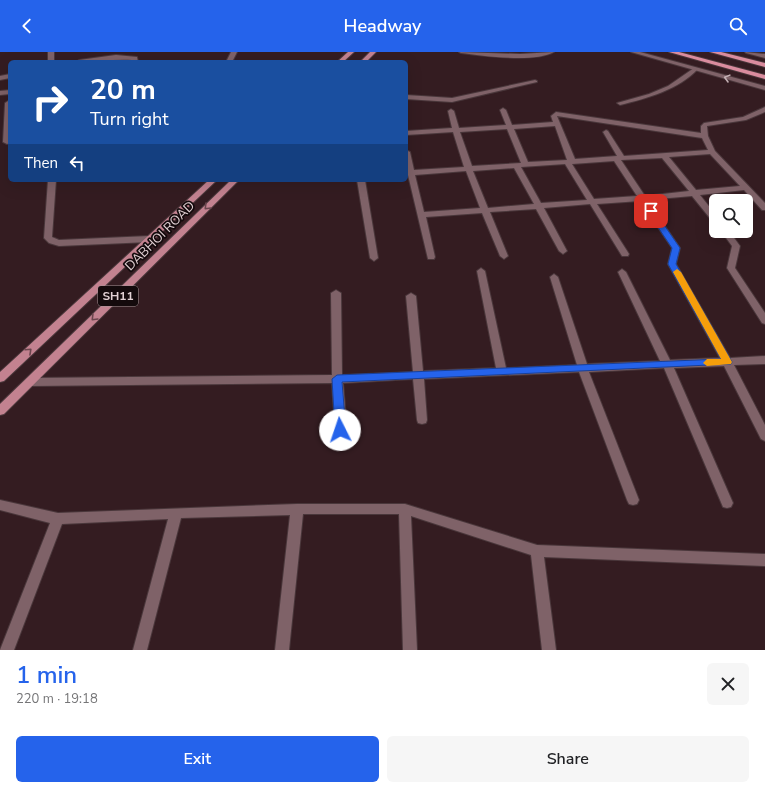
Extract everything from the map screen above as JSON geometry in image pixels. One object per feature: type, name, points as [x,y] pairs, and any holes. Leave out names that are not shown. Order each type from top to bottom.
[{"type":"highway","points":[[672,52],[765,77]]},
{"type":"highway","points":[[713,52],[765,65]]},
{"type":"main road","points":[[342,60],[351,52]]},
{"type":"main road","points":[[365,60],[373,52]]},
{"type":"main road","name":"DABHOI ROAD","points":[[0,378],[211,182]]},
{"type":"main road","name":"DABHOI ROAD","points":[[0,411],[233,182]]},
{"type":"street","points":[[634,52],[765,88]]},
{"type":"street","points":[[748,52],[765,56]]},
{"type":"street","points":[[97,60],[125,57],[135,58],[135,60]]},
{"type":"street","points":[[6,142],[8,103]]},
{"type":"street","points":[[765,109],[748,119],[706,124],[704,126],[704,136],[712,152],[746,188],[761,199],[765,208]]},
{"type":"street","points":[[503,110],[521,165],[538,206],[563,251]]},
{"type":"street","points":[[451,111],[455,130],[469,169],[504,256]]},
{"type":"street","points":[[625,254],[569,162],[554,116],[560,114],[704,136]]},
{"type":"street","points":[[408,133],[557,124]]},
{"type":"street","points":[[606,132],[642,198],[676,248],[672,264],[727,362],[765,436]]},
{"type":"street","points":[[432,257],[422,215],[409,173],[712,152]]},
{"type":"street","points":[[664,155],[709,211]]},
{"type":"street","points":[[52,182],[48,238],[52,241],[59,243],[149,240]]},
{"type":"street","points":[[361,182],[374,258]]},
{"type":"street","points":[[422,215],[642,198],[746,188]]},
{"type":"street","points":[[730,238],[736,246],[731,268],[765,320]]},
{"type":"street","points":[[481,271],[502,371]]},
{"type":"street","points":[[622,272],[667,364],[727,502]]},
{"type":"street","points":[[554,277],[583,368],[633,500]]},
{"type":"street","points":[[336,293],[337,379],[340,430]]},
{"type":"street","points":[[411,296],[422,420]]},
{"type":"street","points":[[30,382],[337,379],[765,360]]},
{"type":"street","points":[[0,505],[58,519],[297,509],[405,509],[537,551],[765,560]]},
{"type":"street","points":[[282,650],[297,509]]},
{"type":"street","points":[[405,509],[410,650]]},
{"type":"street","points":[[140,650],[176,513]]},
{"type":"street","points":[[7,650],[58,519]]},
{"type":"street","points":[[537,551],[549,650]]},
{"type":"lane","points":[[461,52],[527,56],[543,55],[552,52]]},
{"type":"lane","points":[[620,103],[668,88],[682,81],[696,69]]},
{"type":"lane","points":[[408,97],[452,100],[535,81]]},
{"type":"slow traffic","points":[[677,272],[727,362],[707,363]]},
{"type":"route","points":[[340,430],[337,379],[727,362],[672,264],[676,248],[651,211]]}]
